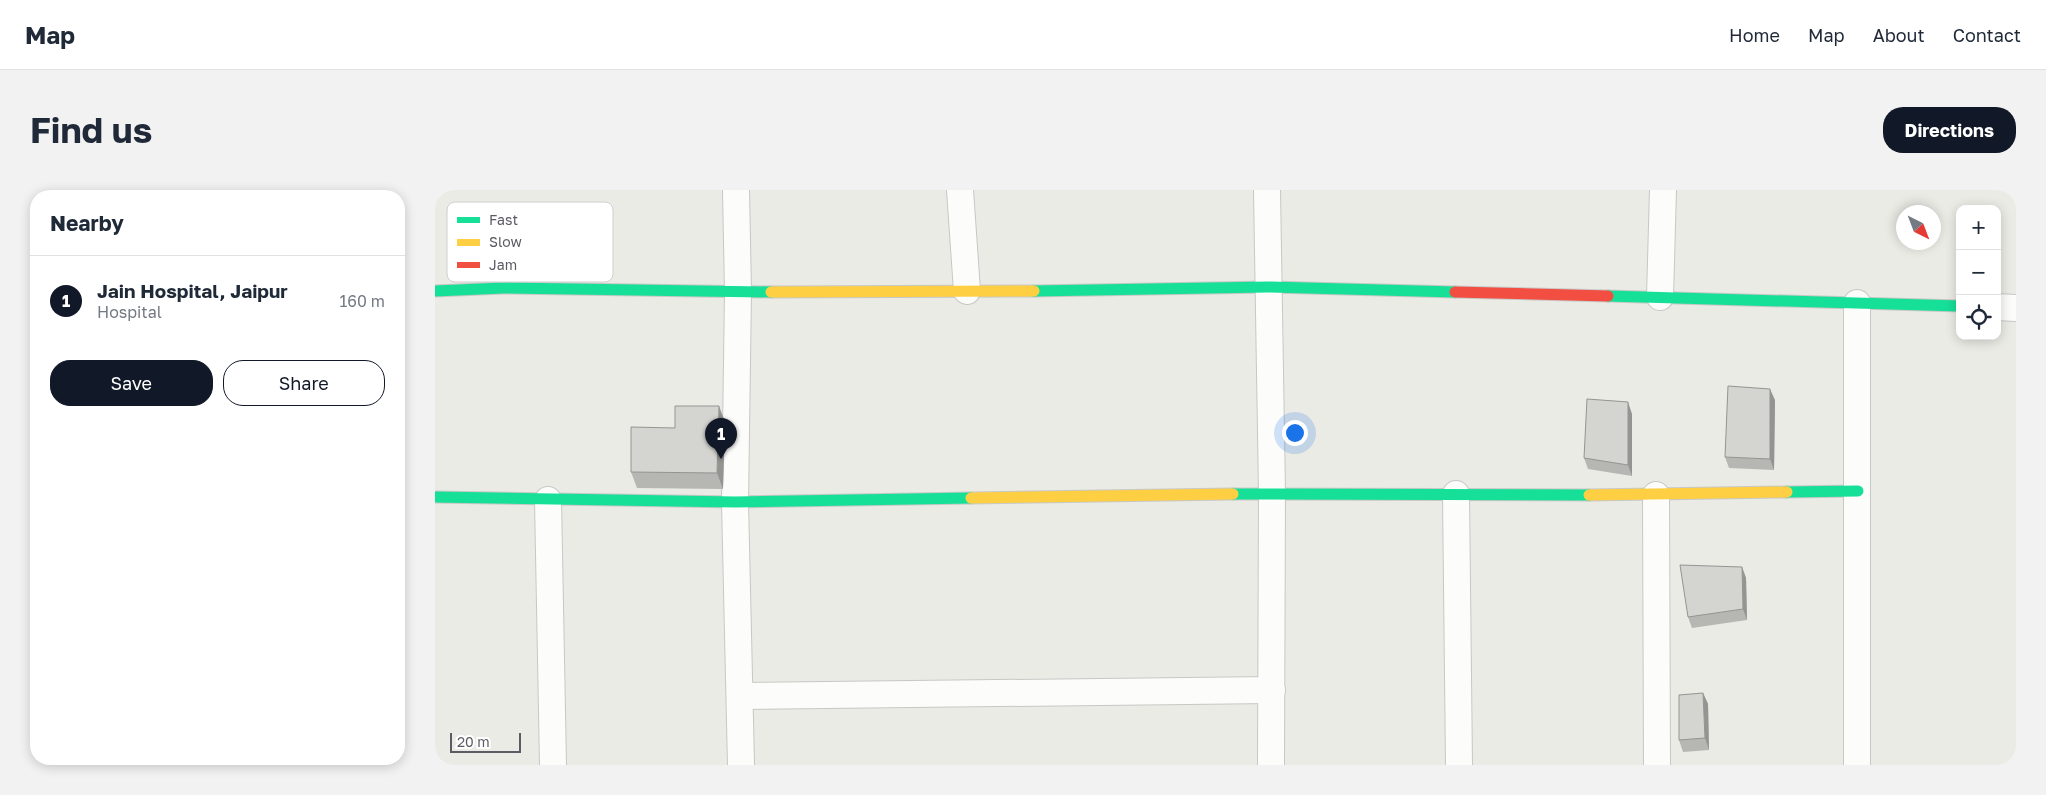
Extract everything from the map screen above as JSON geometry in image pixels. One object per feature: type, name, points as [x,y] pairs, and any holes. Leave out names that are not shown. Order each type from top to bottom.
[{"type":"street","points":[[736,190],[738,292],[735,502],[741,765]]},
{"type":"street","points":[[959,190],[967,291]]},
{"type":"street","points":[[1267,190],[1271,494],[1271,765]]},
{"type":"street","points":[[1660,297],[1663,190]]},
{"type":"street","points":[[435,291],[503,288],[738,292],[1268,287],[1956,306]]},
{"type":"street","points":[[1857,303],[1857,765]]},
{"type":"street","points":[[2001,308],[2016,308]]},
{"type":"street","points":[[435,498],[735,502],[1271,494],[1656,495],[1858,491]]},
{"type":"street","points":[[1456,494],[1459,765]]},
{"type":"street","points":[[1656,495],[1657,765]]},
{"type":"street","points":[[548,500],[553,765]]},
{"type":"street","points":[[740,696],[1272,690]]},
{"type":"building","points":[[1728,386],[1770,389],[1770,459],[1725,457]]},
{"type":"building","points":[[1587,399],[1628,402],[1628,465],[1584,458]]},
{"type":"building","points":[[675,406],[719,406],[717,473],[631,472],[631,427],[675,428]]},
{"type":"building","points":[[1680,565],[1742,567],[1743,609],[1688,617]]},
{"type":"building","points":[[1703,693],[1705,738],[1679,740],[1679,695]]},
{"type":"traffic: fast","points":[[1034,291],[1268,287],[1455,292]]},
{"type":"traffic: fast","points":[[435,291],[503,288],[771,292]]},
{"type":"traffic: fast","points":[[1608,296],[1956,306]]},
{"type":"traffic: fast","points":[[1787,492],[1858,491]]},
{"type":"traffic: fast","points":[[1233,494],[1589,495]]},
{"type":"traffic: fast","points":[[435,497],[735,502],[971,498]]},
{"type":"traffic: slow","points":[[771,292],[1034,291]]},
{"type":"traffic: slow","points":[[1589,495],[1787,492]]},
{"type":"traffic: slow","points":[[971,498],[1233,494]]},
{"type":"traffic: jam","points":[[1455,292],[1608,296]]},
{"type":"place","name":"Jain Hospital, Jaipur","points":[[721,459]]}]
